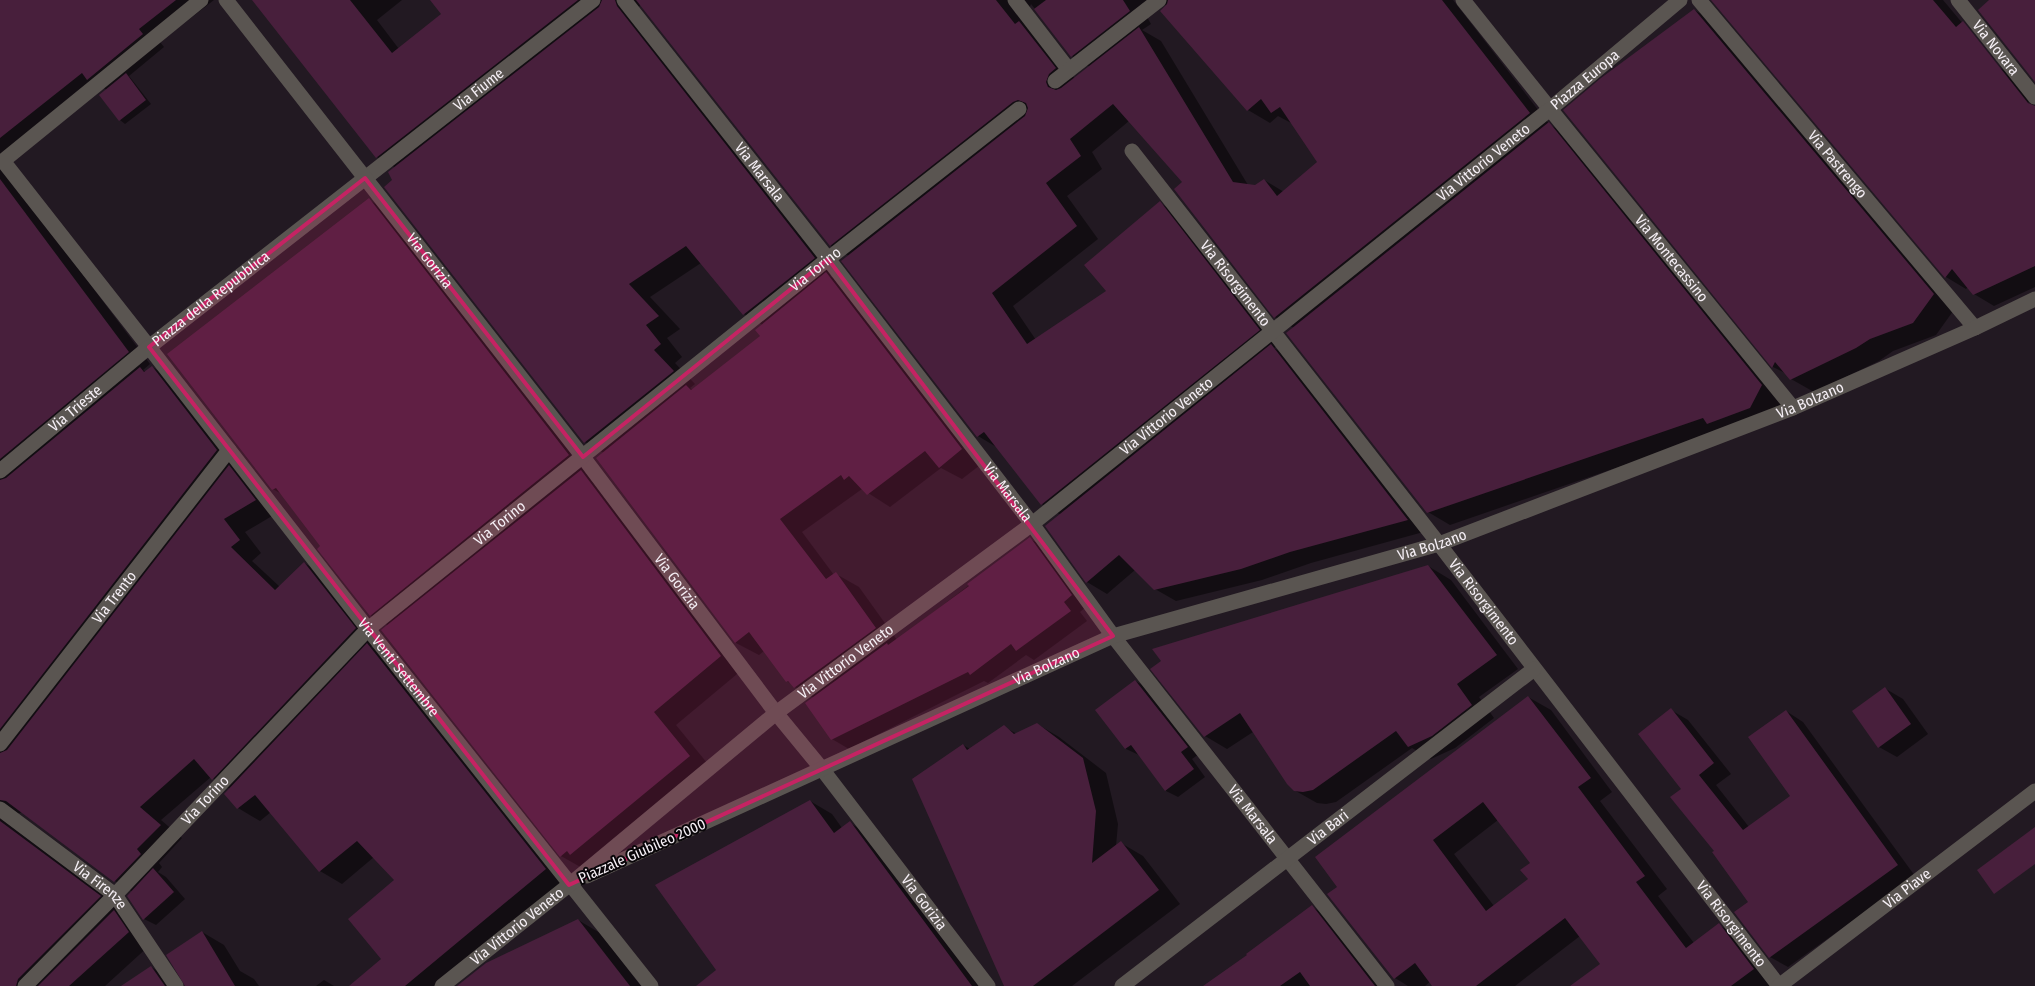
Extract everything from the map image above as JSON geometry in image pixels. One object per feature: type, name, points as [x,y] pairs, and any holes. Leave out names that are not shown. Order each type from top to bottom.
[{"type":"street","name":"Piazza della Repubblica","points":[[201,0],[1,162],[149,347],[365,178]]},
{"type":"street","points":[[226,0],[365,178]]},
{"type":"street","name":"Via Fiume","points":[[365,178],[593,0]]},
{"type":"street","name":"Via Marsala","points":[[624,0],[828,259],[1032,524],[1113,636],[1387,986]]},
{"type":"street","points":[[1015,0],[1069,70]]},
{"type":"street","points":[[1055,81],[1159,0]]},
{"type":"street","name":"Piazza Europa","points":[[1463,0],[1550,109],[1680,0]]},
{"type":"street","name":"Via Pastrengo","points":[[1699,0],[1975,328]]},
{"type":"street","name":"Via Novara","points":[[1958,0],[2035,96]]},
{"type":"street","name":"Via Vittorio Veneto","points":[[776,713],[1032,524],[1550,109]]},
{"type":"street","name":"Via Montecassino","points":[[1550,109],[1793,408]]},
{"type":"street","name":"Via Torino","points":[[26,986],[368,629],[828,259],[1019,110]]},
{"type":"street","name":"Via Risorgimento","points":[[1132,151],[1439,544],[1779,986]]},
{"type":"street","name":"Via Gorizia","points":[[365,178],[582,456],[776,713],[822,769],[988,986]]},
{"type":"street","name":"Via Bolzano","points":[[822,769],[1113,636],[1439,544],[1793,408],[2035,300]]},
{"type":"street","name":"Via Venti Settembre","points":[[149,347],[368,629],[651,986]]},
{"type":"street","name":"Via Trieste","points":[[0,471],[149,347]]},
{"type":"street","name":"Via Trento","points":[[0,744],[229,450]]},
{"type":"street","name":"Via Bari","points":[[1122,986],[1534,669]]},
{"type":"street","name":"Piazzale Giubileo 2000","points":[[569,884],[776,713]]},
{"type":"street","name":"Piazzale Giubileo 2000","points":[[569,884],[822,769]]},
{"type":"street","name":"Via Piave","points":[[1779,986],[2035,791]]},
{"type":"street","name":"Via Firenze","points":[[0,809],[115,895],[176,986]]},
{"type":"street","name":"Via Vittorio Veneto","points":[[442,986],[569,884]]},
{"type":"highlighted area","points":[[365,178],[583,457],[828,259],[1113,636],[569,885],[149,347]]},
{"type":"building","points":[[0,0],[176,0],[139,29],[143,34],[87,80],[82,73],[0,138]]},
{"type":"building","points":[[252,0],[350,0],[392,53],[441,14],[430,0],[578,0],[376,158]]},
{"type":"building","points":[[602,0],[615,0],[617,6],[815,258],[743,315],[686,246],[629,284],[659,316],[646,325],[661,344],[654,350],[674,371],[584,443],[384,187],[392,180],[388,172],[599,7]]},
{"type":"building","points":[[636,0],[996,0],[1015,24],[1019,21],[1056,68],[1049,74],[1046,82],[1048,87],[1056,90],[1139,27],[1233,182],[1255,185],[1264,179],[1277,196],[1317,162],[1280,107],[1271,113],[1261,99],[1247,111],[1160,11],[1167,4],[1168,0],[1442,0],[1530,113],[1274,318],[1174,189],[1182,182],[1113,104],[1070,139],[1081,156],[1046,183],[1077,226],[992,293],[1027,344],[1106,291],[1084,265],[1160,201],[1260,330],[1041,505],[984,432],[977,437],[841,261],[1025,116],[1028,108],[1026,103],[1018,100],[1013,102],[830,246]]},
{"type":"building","points":[[1046,0],[1123,0],[1130,11],[1071,57],[1034,9]]},
{"type":"building","points":[[1711,0],[1933,0],[1956,27],[1963,21],[2028,103],[2035,106],[2035,266],[1973,295],[1952,269],[1945,278]]},
{"type":"building","points":[[1989,0],[2035,0],[2035,82],[1978,10]]},
{"type":"building","points":[[1694,9],[1934,294],[1913,323],[1870,339],[1856,348],[1790,380],[1775,362],[1772,368],[1563,110],[1601,78]]},
{"type":"building","points":[[126,73],[146,100],[119,121],[99,95]]},
{"type":"building","points":[[1549,122],[1762,385],[1750,408],[1707,424],[1703,418],[1427,513],[1286,333]]},
{"type":"building","points":[[0,179],[129,352],[0,459]]},
{"type":"building","points":[[369,198],[569,455],[370,616],[317,549],[320,546],[276,488],[272,490],[167,354]]},
{"type":"building","points":[[826,272],[962,449],[939,468],[925,451],[867,495],[849,476],[844,480],[841,475],[780,519],[826,579],[836,572],[876,628],[794,688],[788,681],[786,682],[749,632],[735,643],[596,458],[686,385],[691,390],[760,336],[755,330]]},
{"type":"building","points":[[1271,344],[1408,520],[1290,552],[1241,569],[1154,590],[1119,555],[1086,583],[1045,526]]},
{"type":"building","points":[[152,366],[217,450],[0,729],[0,480],[6,478],[140,367],[144,372]]},
{"type":"building","points":[[229,465],[256,500],[224,519],[240,540],[231,547],[275,590],[304,562],[356,628],[212,780],[194,759],[140,807],[161,825],[137,849],[141,854],[114,882],[6,801],[0,800],[0,753],[7,750]]},
{"type":"building","points":[[581,470],[721,656],[654,712],[690,756],[570,855],[567,851],[560,857],[381,630]]},
{"type":"building","points":[[1030,537],[1072,595],[1064,602],[1071,611],[1016,651],[1011,644],[970,675],[968,672],[831,740],[805,703],[969,586],[967,584]]},
{"type":"building","points":[[1428,565],[1497,655],[1457,684],[1472,705],[1432,736],[1408,747],[1396,731],[1313,790],[1294,791],[1287,784],[1240,713],[1204,737],[1150,669],[1161,661],[1152,649]]},
{"type":"building","points":[[367,643],[546,869],[405,986],[349,986],[381,959],[348,919],[394,880],[357,841],[319,872],[255,795],[237,809],[224,794]]},
{"type":"building","points":[[1135,680],[1188,747],[1181,752],[1194,769],[1165,791],[1131,745],[1125,749],[1095,710]]},
{"type":"building","points":[[1885,687],[1911,724],[1878,748],[1852,711]]},
{"type":"building","points":[[1528,696],[1591,778],[1578,787],[1645,876],[1636,882],[1686,948],[1719,923],[1754,969],[1731,986],[1570,986],[1600,964],[1565,918],[1476,986],[1432,986],[1415,963],[1394,979],[1327,894],[1337,887],[1315,857]],"holes":[[[1483,802],[1530,863],[1520,870],[1528,879],[1486,911],[1433,840]]]},
{"type":"building","points":[[1671,708],[1714,763],[1699,775],[1743,830],[1790,796],[1748,737],[1786,710],[1898,865],[1769,958],[1734,912],[1748,902],[1712,852],[1714,851],[1670,797],[1681,789],[1638,734]]},
{"type":"building","points":[[1037,723],[1083,758],[1096,811],[1092,863],[1121,841],[1159,890],[1033,986],[1004,986],[912,779],[963,744],[967,750],[1004,725],[1014,734]]},
{"type":"building","points":[[810,800],[834,833],[850,821],[972,986],[696,986],[716,970],[655,885]]},
{"type":"building","points":[[0,821],[101,896],[18,979],[16,986],[0,986]]},
{"type":"building","points":[[2035,827],[2035,864],[1994,894],[1977,870]]},
{"type":"building","points":[[153,868],[174,892],[143,920],[127,896]]},
{"type":"building","points":[[1312,905],[1375,986],[1310,986],[1300,972],[1280,986],[1203,986],[1247,955]]},
{"type":"building","points":[[114,910],[129,932],[69,986],[38,986]]},
{"type":"building","points":[[578,919],[630,986],[457,986],[486,963]]},
{"type":"building","points":[[202,931],[235,986],[185,986],[166,955]]},
{"type":"building","points":[[151,966],[165,986],[121,986]]}]
